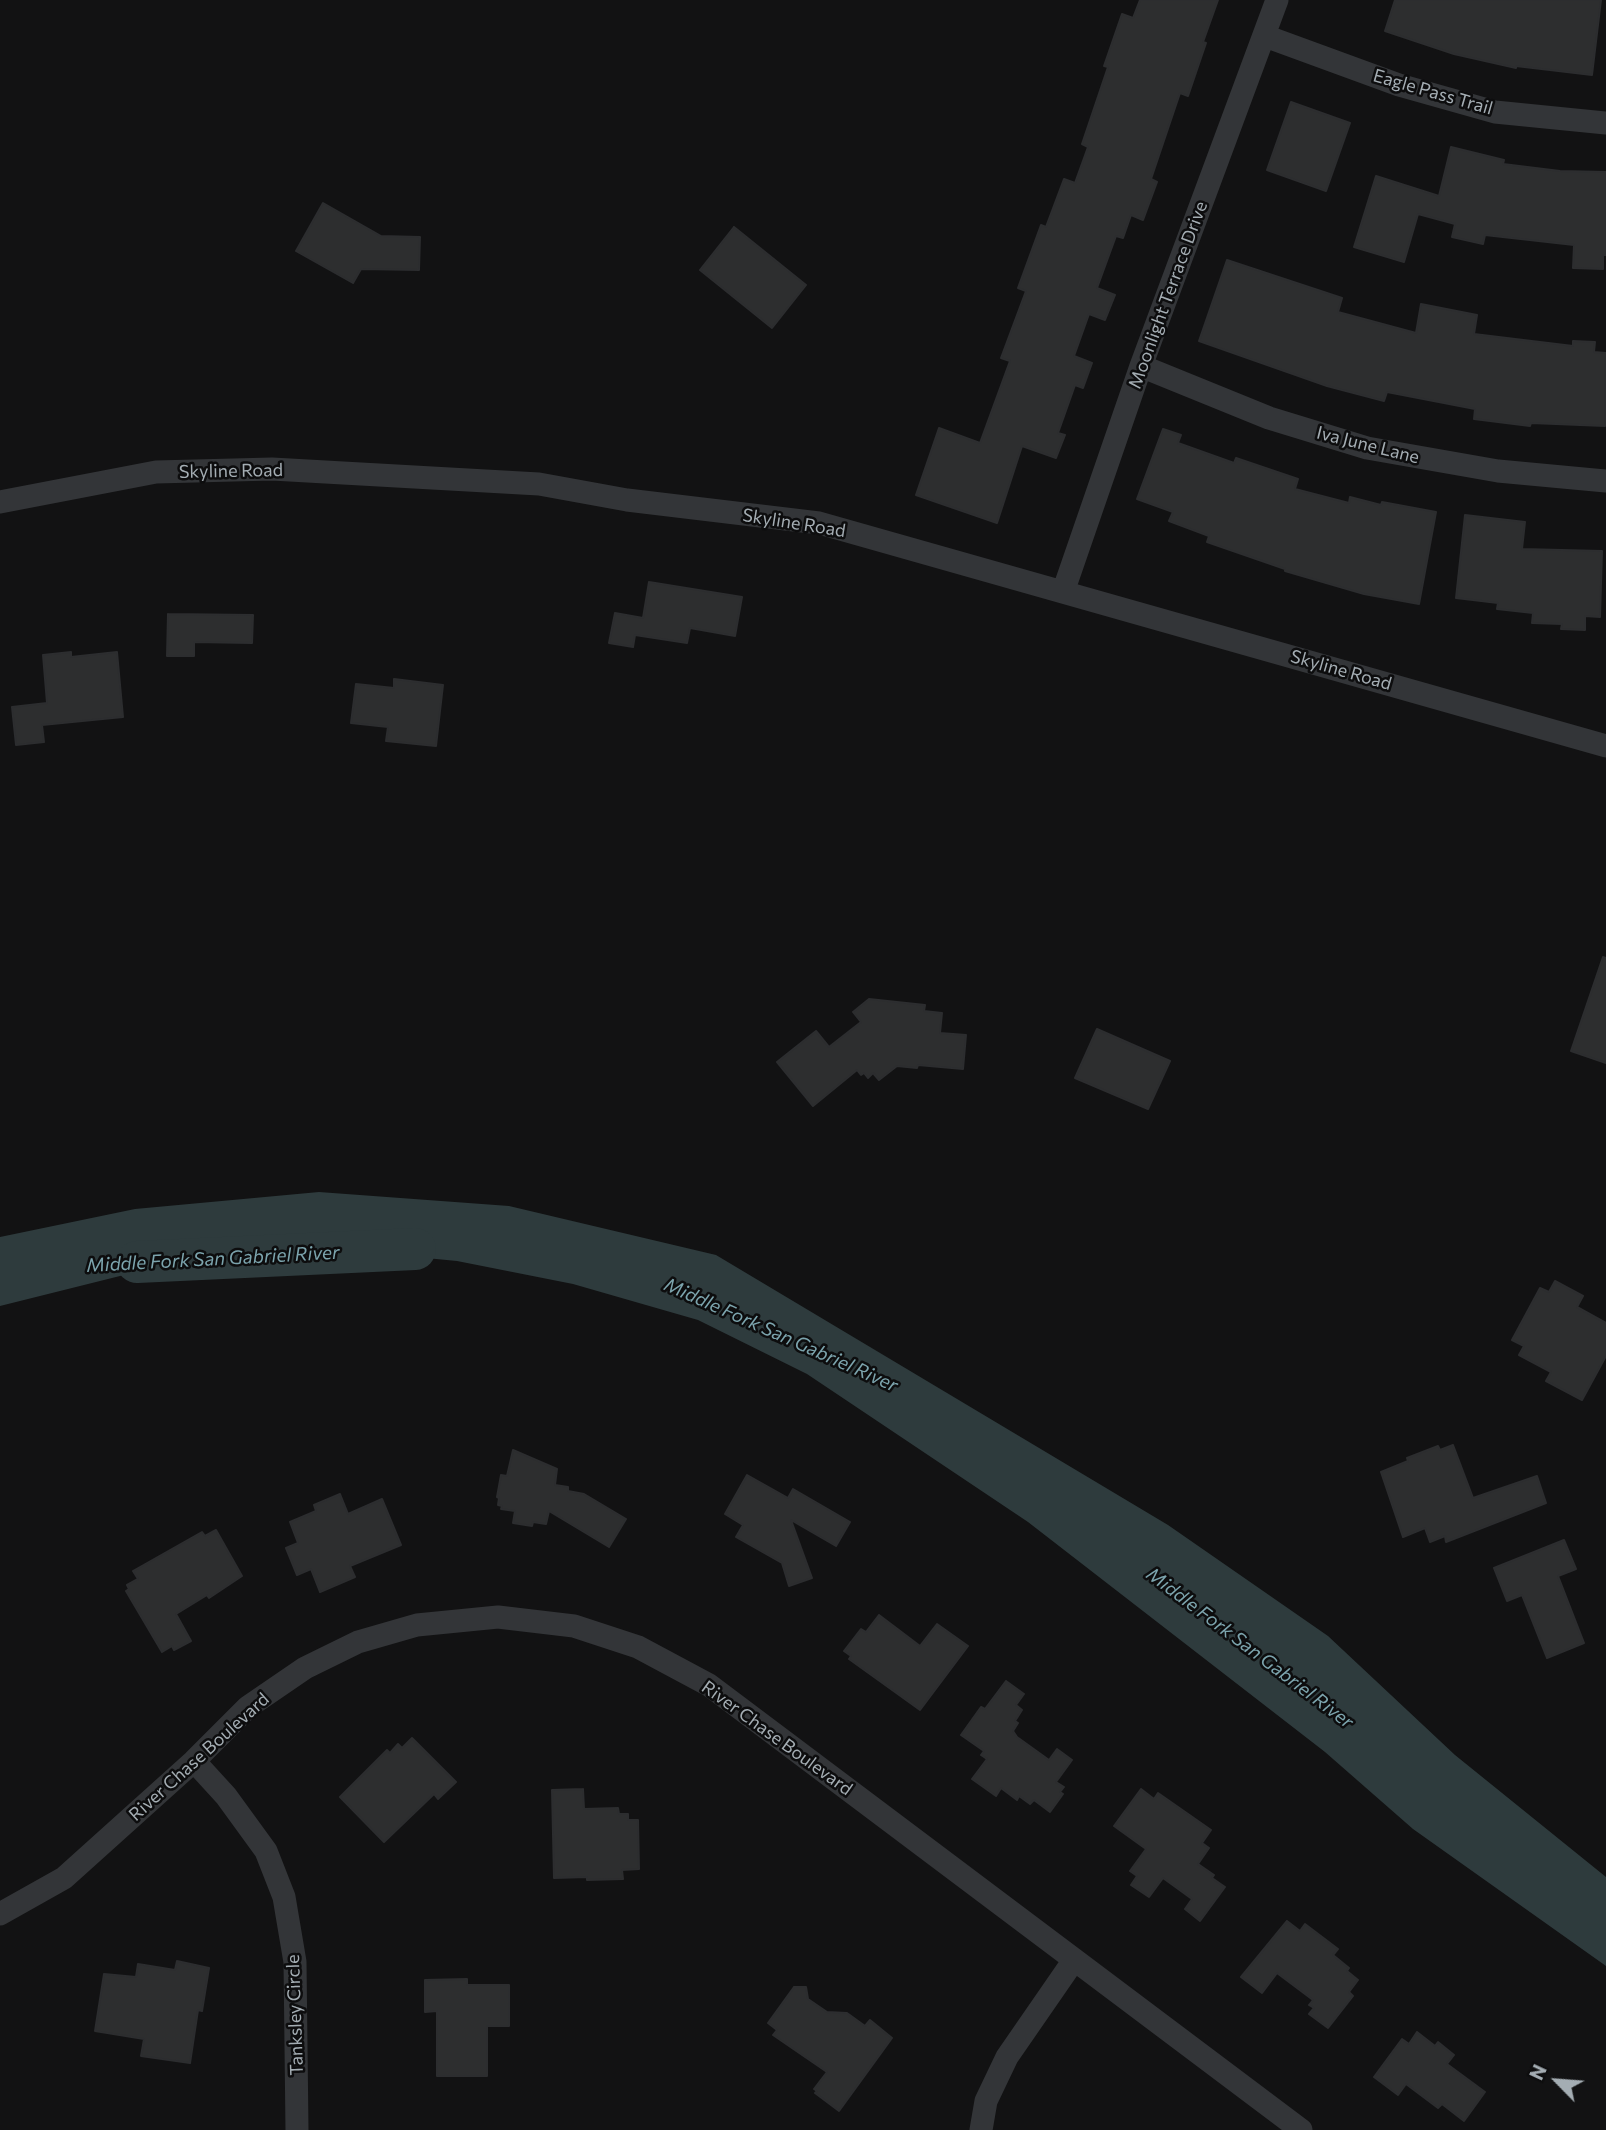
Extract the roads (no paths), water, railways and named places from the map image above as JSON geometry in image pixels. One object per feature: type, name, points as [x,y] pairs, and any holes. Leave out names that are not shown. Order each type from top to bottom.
[{"type":"street","name":"Moonlight Terrace Drive","points":[[1063,592],[1141,366],[1277,0]]},
{"type":"street","name":"Eagle Pass Trail","points":[[1265,36],[1399,85],[1495,112],[1606,122]]},
{"type":"street","name":"Iva June Lane","points":[[1141,366],[1269,418],[1367,448],[1498,471],[1606,481]]},
{"type":"street","name":"Skyline Road","points":[[0,502],[156,472],[243,469],[539,484],[627,500],[819,523],[1606,746]]},
{"type":"street","name":"River Chase Boulevard","points":[[0,1914],[64,1878],[194,1761],[248,1707],[304,1668],[358,1642],[417,1625],[498,1617],[574,1626],[638,1647],[709,1685],[1301,2130]]},
{"type":"street","name":"Tanksley Circle","points":[[194,1761],[226,1796],[266,1851],[284,1897],[295,1962],[298,2130]]},
{"type":"street","points":[[981,2130],[986,2101],[1007,2057],[1074,1960]]},
{"type":"water","points":[[319,1192],[509,1206],[716,1255],[1168,1525],[1328,1636],[1455,1755],[1606,1877],[1606,1966],[1413,1829],[1325,1752],[1028,1522],[807,1374],[698,1320],[573,1284],[457,1261],[301,1246],[176,1262],[0,1306],[0,1237],[135,1209]]},
{"type":"waterway","name":"Middle Fork San Gabriel River","points":[[137,1262],[415,1249]]}]
